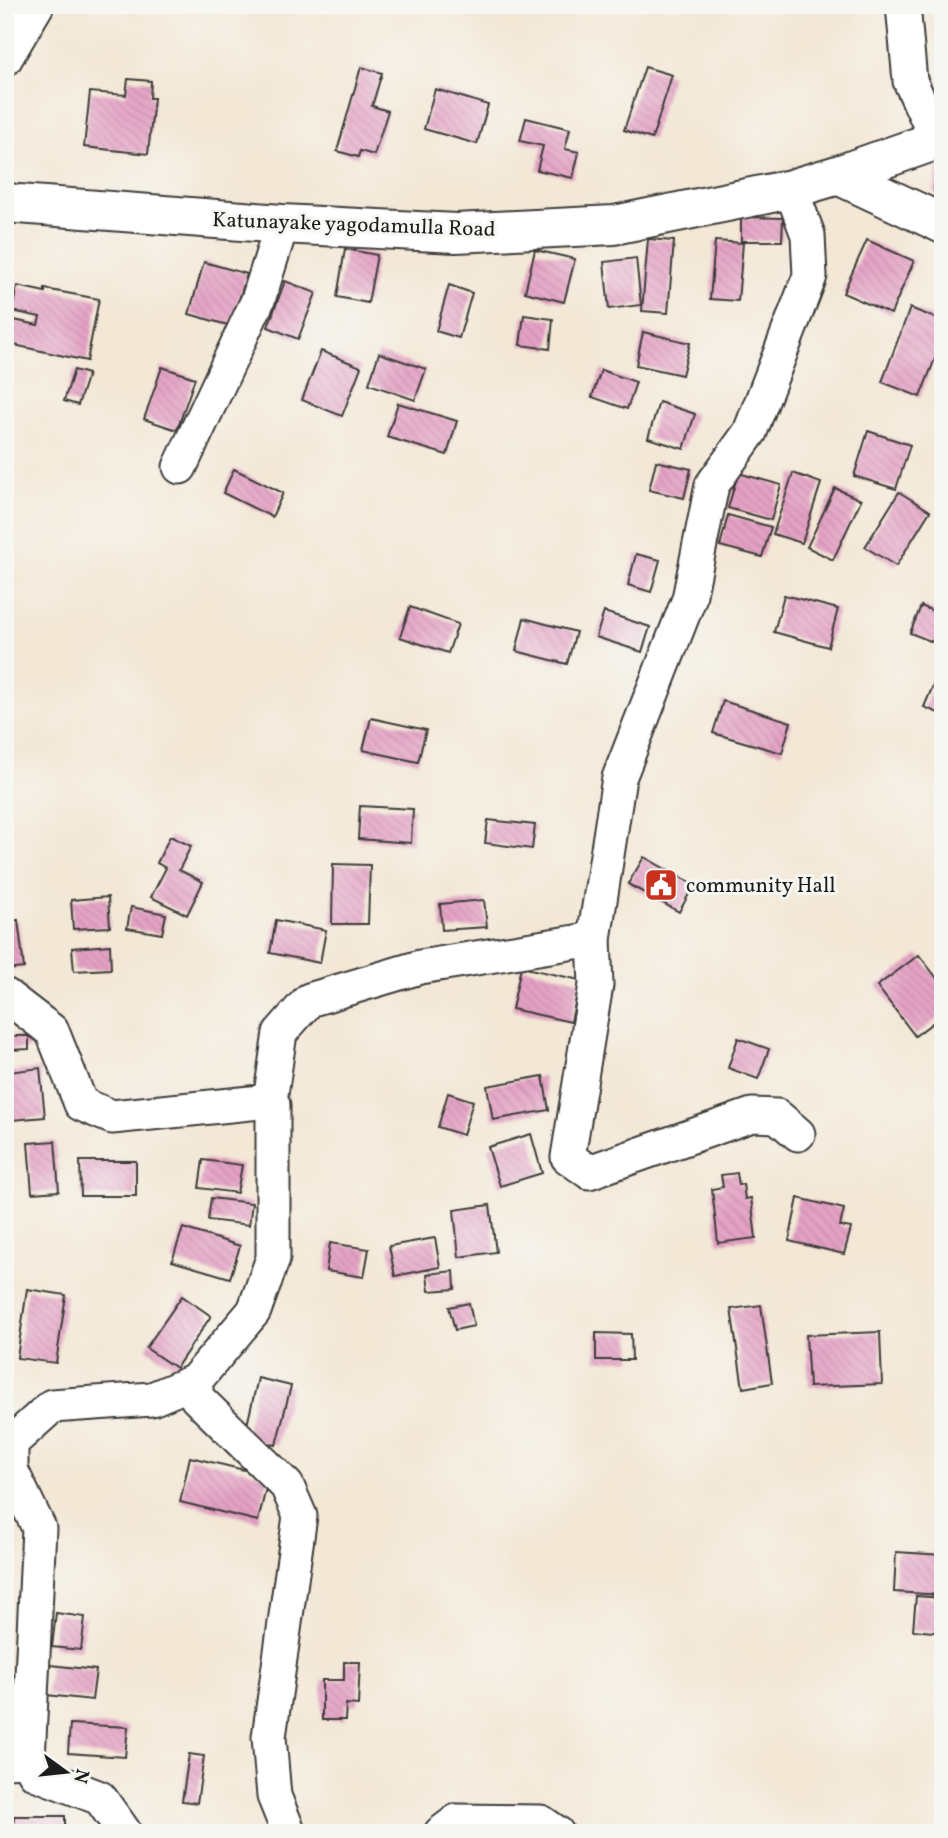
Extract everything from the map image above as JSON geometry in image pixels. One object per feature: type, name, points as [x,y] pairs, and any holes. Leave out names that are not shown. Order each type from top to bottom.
[{"type":"main road","name":"Katunayake yagodamulla Road","points":[[5,203],[456,233],[614,225],[790,189],[940,139]]},
{"type":"main road","points":[[838,175],[943,224]]},
{"type":"street","points":[[5,59],[37,5]]},
{"type":"street","points":[[903,5],[910,81],[940,139]]},
{"type":"street","points":[[790,189],[808,235],[810,276],[750,432],[712,485],[689,599],[619,778],[594,939],[596,985],[568,1157],[589,1172],[751,1115],[777,1116],[798,1134]]},
{"type":"street","points":[[180,467],[258,300],[282,223]]},
{"type":"street","points":[[125,1833],[100,1798],[34,1773],[16,1761],[39,1528],[11,1470],[8,1442],[52,1406],[152,1399],[195,1381],[254,1311],[273,1258],[273,1105],[270,1101],[280,1033],[310,1000],[420,967],[594,939]]},
{"type":"street","points":[[5,995],[52,1031],[81,1104],[112,1117],[270,1101]]},
{"type":"street","points":[[195,1381],[197,1398],[287,1486],[300,1516],[270,1737],[274,1796],[289,1833]]},
{"type":"street","points":[[441,1833],[457,1821],[541,1822],[557,1833]]},
{"type":"building","points":[[361,67],[382,73],[372,106],[388,111],[374,155],[360,151],[358,157],[337,151]]},
{"type":"building","points":[[645,67],[672,75],[652,139],[624,130]]},
{"type":"building","points":[[128,79],[151,81],[150,98],[154,98],[148,154],[84,147],[90,92],[126,95]]},
{"type":"building","points":[[435,89],[488,105],[477,144],[424,129]]},
{"type":"building","points":[[526,118],[570,129],[565,149],[579,152],[573,178],[537,170],[543,146],[520,141]]},
{"type":"building","points":[[940,155],[943,155],[943,194],[934,192]]},
{"type":"building","points":[[741,217],[783,218],[782,241],[741,241]]},
{"type":"building","points":[[648,239],[674,241],[668,313],[642,311]]},
{"type":"building","points":[[867,240],[914,261],[891,314],[843,293]]},
{"type":"building","points":[[715,241],[743,243],[738,301],[710,299]]},
{"type":"building","points":[[345,249],[377,255],[368,303],[337,297]]},
{"type":"building","points":[[535,250],[575,259],[564,302],[525,292]]},
{"type":"building","points":[[636,258],[641,305],[609,309],[604,262]]},
{"type":"building","points":[[204,262],[247,274],[231,326],[189,314]]},
{"type":"building","points":[[285,281],[316,293],[298,339],[268,327]]},
{"type":"building","points":[[449,285],[472,293],[459,338],[436,331]]},
{"type":"building","points":[[17,286],[99,299],[87,361],[5,343],[9,319],[38,325],[40,317],[12,311]]},
{"type":"building","points":[[910,308],[943,321],[943,338],[920,397],[882,382]]},
{"type":"building","points":[[524,315],[553,319],[550,349],[520,345]]},
{"type":"building","points":[[643,332],[690,343],[682,375],[636,365]]},
{"type":"building","points":[[321,351],[361,367],[342,416],[302,400]]},
{"type":"building","points":[[379,353],[426,369],[415,400],[369,384]]},
{"type":"building","points":[[162,367],[195,378],[177,430],[144,419]]},
{"type":"building","points":[[74,370],[88,374],[78,405],[64,401]]},
{"type":"building","points":[[601,370],[636,382],[627,409],[592,397]]},
{"type":"building","points":[[659,402],[695,414],[684,449],[648,438]]},
{"type":"building","points":[[398,403],[457,421],[447,455],[387,437]]},
{"type":"building","points":[[868,431],[910,445],[896,489],[854,476]]},
{"type":"building","points":[[656,461],[691,469],[684,498],[649,490]]},
{"type":"building","points":[[234,469],[283,493],[272,517],[223,493]]},
{"type":"building","points":[[738,473],[781,485],[771,520],[728,508]]},
{"type":"building","points":[[793,473],[821,483],[802,543],[773,534]]},
{"type":"building","points":[[835,488],[861,500],[833,560],[807,547]]},
{"type":"building","points":[[899,492],[930,511],[896,566],[865,547]]},
{"type":"building","points":[[728,515],[771,527],[762,557],[720,546]]},
{"type":"building","points":[[636,554],[660,560],[651,592],[628,585]]},
{"type":"building","points":[[784,595],[838,609],[828,647],[774,632]]},
{"type":"building","points":[[921,606],[943,615],[943,646],[910,633]]},
{"type":"building","points":[[410,607],[458,624],[448,653],[400,637]]},
{"type":"building","points":[[604,612],[650,627],[642,652],[596,637]]},
{"type":"building","points":[[524,618],[576,632],[567,664],[516,651]]},
{"type":"building","points":[[937,676],[943,679],[943,715],[924,707]]},
{"type":"building","points":[[723,701],[791,722],[782,753],[713,733]]},
{"type":"building","points":[[371,718],[426,730],[418,762],[363,750]]},
{"type":"building","points":[[360,806],[413,809],[411,843],[358,839]]},
{"type":"building","points":[[488,820],[535,825],[532,849],[485,843]]},
{"type":"building","points":[[170,836],[191,846],[179,870],[203,882],[187,915],[151,897],[166,868],[157,863]]},
{"type":"building","name":"community Hall","points":[[644,857],[694,885],[679,912],[628,884]]},
{"type":"building","points":[[333,864],[370,865],[368,924],[332,924]]},
{"type":"building","points":[[108,897],[110,927],[73,929],[71,900]]},
{"type":"building","points":[[484,900],[487,927],[442,930],[440,904]]},
{"type":"building","points":[[131,907],[166,914],[162,934],[127,928]]},
{"type":"building","points":[[18,920],[24,968],[5,970],[5,922]]},
{"type":"building","points":[[276,920],[326,930],[320,963],[270,953]]},
{"type":"building","points":[[110,945],[111,969],[74,971],[72,948]]},
{"type":"building","points":[[919,955],[943,986],[943,1015],[915,1036],[877,986]]},
{"type":"building","points":[[521,967],[580,980],[571,1022],[512,1009]]},
{"type":"building","points":[[9,1036],[29,1036],[29,1049],[9,1050]]},
{"type":"building","points":[[738,1038],[769,1049],[758,1079],[728,1068]]},
{"type":"building","points":[[40,1068],[45,1117],[12,1120],[8,1072]]},
{"type":"building","points":[[543,1076],[549,1110],[493,1120],[487,1086]]},
{"type":"building","points":[[448,1093],[473,1101],[463,1135],[438,1127]]},
{"type":"building","points":[[531,1134],[542,1173],[500,1186],[488,1147]]},
{"type":"building","points":[[55,1141],[59,1191],[32,1193],[28,1143]]},
{"type":"building","points":[[203,1160],[242,1165],[237,1193],[199,1188]]},
{"type":"building","points":[[80,1161],[136,1161],[136,1196],[81,1196]]},
{"type":"building","points":[[737,1173],[739,1185],[743,1184],[745,1199],[751,1198],[756,1238],[718,1243],[712,1189],[723,1187],[721,1175]]},
{"type":"building","points":[[211,1198],[252,1203],[249,1225],[208,1220]]},
{"type":"building","points":[[798,1198],[844,1209],[840,1226],[851,1228],[844,1254],[789,1241]]},
{"type":"building","points":[[490,1205],[496,1252],[459,1257],[454,1210]]},
{"type":"building","points":[[183,1228],[240,1246],[230,1278],[172,1261]]},
{"type":"building","points":[[435,1238],[440,1267],[395,1276],[389,1246]]},
{"type":"building","points":[[330,1243],[369,1249],[364,1277],[326,1271]]},
{"type":"building","points":[[454,1271],[455,1289],[429,1291],[427,1274]]},
{"type":"building","points":[[27,1289],[66,1295],[56,1363],[17,1358]]},
{"type":"building","points":[[182,1296],[211,1316],[176,1368],[146,1348]]},
{"type":"building","points":[[469,1303],[474,1326],[455,1330],[449,1307]]},
{"type":"building","points":[[761,1305],[772,1383],[743,1388],[731,1309]]},
{"type":"building","points":[[880,1332],[882,1384],[809,1387],[806,1335]]},
{"type":"building","points":[[596,1333],[631,1334],[632,1360],[596,1360]]},
{"type":"building","points":[[258,1378],[291,1386],[276,1445],[244,1438]]},
{"type":"building","points":[[190,1457],[269,1476],[258,1521],[180,1502]]},
{"type":"building","points":[[896,1552],[943,1555],[943,1595],[894,1592]]},
{"type":"building","points":[[916,1596],[943,1598],[943,1633],[913,1630]]},
{"type":"building","points":[[56,1613],[85,1617],[81,1650],[52,1647]]},
{"type":"building","points":[[344,1662],[360,1662],[358,1705],[346,1704],[345,1720],[322,1720],[322,1680],[344,1680]]},
{"type":"building","points":[[50,1665],[96,1670],[92,1700],[47,1695]]},
{"type":"building","points":[[70,1724],[128,1727],[125,1757],[68,1753]]},
{"type":"building","points":[[189,1754],[204,1756],[197,1803],[182,1801]]},
{"type":"building","points":[[14,1816],[65,1816],[65,1833],[13,1833]]},
{"type":"place","name":"community Hall","points":[[661,885]]}]
